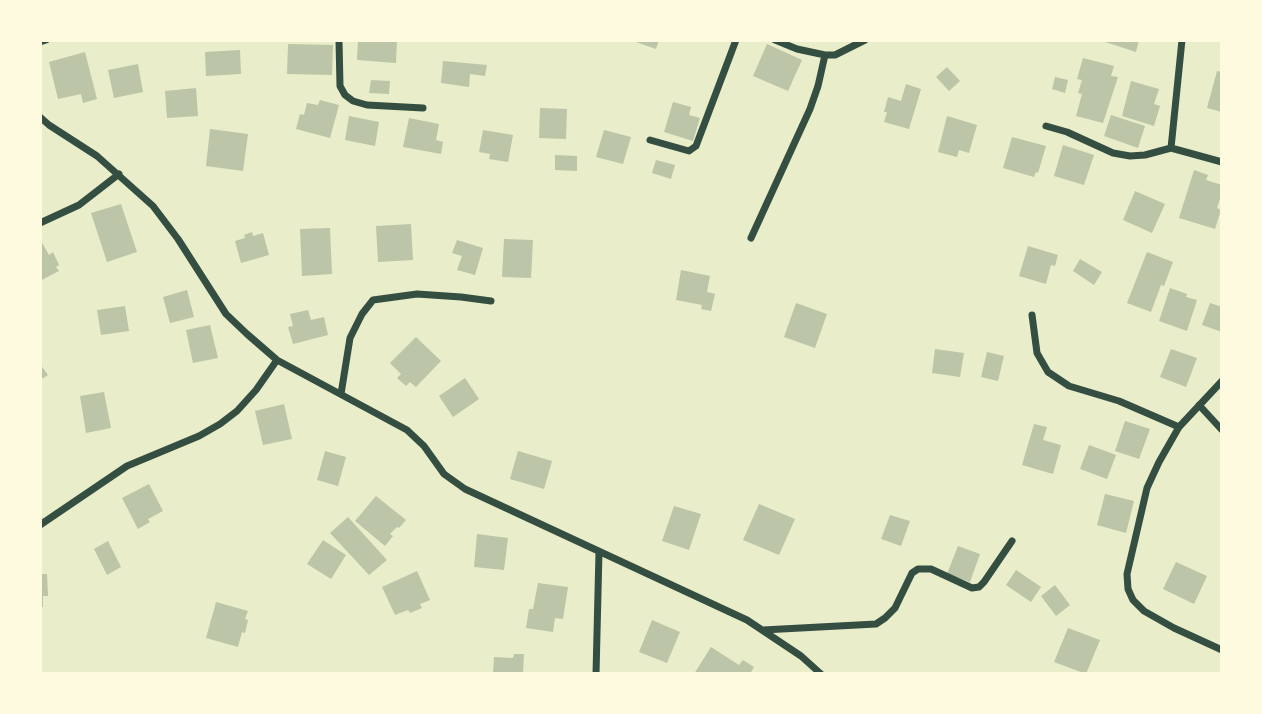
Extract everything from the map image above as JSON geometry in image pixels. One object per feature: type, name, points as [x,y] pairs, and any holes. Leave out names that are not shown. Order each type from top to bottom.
[{"type":"street","points":[[40,42],[46,40]]},
{"type":"street","points":[[339,40],[340,86],[345,95],[353,101],[367,105],[423,108]]},
{"type":"street","points":[[650,140],[689,151],[696,146],[736,40]]},
{"type":"street","points":[[775,40],[797,50],[825,55],[835,55],[865,40]]},
{"type":"street","points":[[1171,148],[1182,40]]},
{"type":"street","points":[[751,238],[810,109],[825,55]]},
{"type":"street","points":[[40,117],[97,156],[153,206],[178,239],[226,314],[277,360],[407,430],[424,446],[444,474],[465,489],[747,620],[801,656],[821,674]]},
{"type":"street","points":[[1046,126],[1068,132],[1113,153],[1145,155],[1171,148],[1222,162]]},
{"type":"street","points":[[40,223],[79,205],[119,174]]},
{"type":"street","points":[[341,394],[350,338],[362,313],[373,300],[417,294],[491,301]]},
{"type":"street","points":[[1032,316],[1037,353],[1048,372],[1069,386],[1119,401],[1179,427]]},
{"type":"street","points":[[40,525],[127,466],[199,436],[220,424],[237,411],[256,390],[277,360]]},
{"type":"street","points":[[1222,381],[1179,427],[1159,461],[1147,488],[1127,574],[1128,589],[1133,600],[1144,611],[1222,650]]},
{"type":"street","points":[[1199,405],[1222,430]]},
{"type":"street","points":[[762,630],[876,624],[895,608],[912,573],[918,569],[931,569],[972,587],[979,587],[1012,541]]},
{"type":"street","points":[[596,674],[598,552]]},
{"type":"building","points":[[358,40],[397,40],[396,63],[357,60]]},
{"type":"building","points":[[630,40],[659,40],[656,49]]},
{"type":"building","points":[[1099,40],[1139,40],[1136,52]]},
{"type":"building","points":[[288,44],[333,45],[332,75],[287,74]]},
{"type":"building","points":[[767,44],[802,60],[788,91],[753,76]]},
{"type":"building","points":[[240,50],[241,74],[206,76],[205,52]]},
{"type":"building","points":[[85,52],[97,99],[83,103],[81,94],[58,99],[49,62]]},
{"type":"building","points":[[1083,58],[1114,66],[1111,76],[1118,77],[1103,123],[1076,116],[1082,94],[1078,93],[1082,80],[1077,79]]},
{"type":"building","points":[[443,61],[487,65],[485,76],[470,74],[469,87],[441,83]]},
{"type":"building","points":[[138,64],[143,92],[114,98],[108,70]]},
{"type":"building","points":[[947,67],[960,81],[949,91],[936,77]]},
{"type":"building","points":[[1217,71],[1222,72],[1222,112],[1207,108]]},
{"type":"building","points":[[1055,77],[1068,80],[1065,93],[1052,89]]},
{"type":"building","points":[[371,80],[390,81],[389,94],[369,93]]},
{"type":"building","points":[[1131,81],[1159,89],[1154,104],[1160,106],[1154,126],[1122,116]]},
{"type":"building","points":[[906,84],[921,89],[909,129],[884,122],[888,97],[901,101]]},
{"type":"building","points":[[196,88],[198,116],[167,118],[165,91]]},
{"type":"building","points":[[320,100],[339,105],[330,138],[296,129],[300,114],[304,115],[307,103],[318,105]]},
{"type":"building","points":[[673,102],[691,107],[689,115],[700,118],[693,141],[664,132]]},
{"type":"building","points":[[540,108],[567,109],[566,139],[539,138]]},
{"type":"building","points":[[1111,115],[1145,126],[1138,148],[1104,136]]},
{"type":"building","points":[[349,116],[379,122],[375,146],[345,140]]},
{"type":"building","points":[[947,116],[977,125],[969,153],[959,150],[957,157],[938,152]]},
{"type":"building","points":[[409,118],[439,124],[436,140],[443,142],[441,154],[403,147]]},
{"type":"building","points":[[210,129],[248,134],[243,171],[206,166]]},
{"type":"building","points":[[483,130],[513,135],[508,162],[489,159],[490,154],[479,152]]},
{"type":"building","points":[[604,130],[631,137],[623,164],[596,157]]},
{"type":"building","points":[[1012,137],[1046,146],[1038,173],[1036,172],[1034,177],[1003,168]]},
{"type":"building","points":[[1063,145],[1094,155],[1084,185],[1054,176]]},
{"type":"building","points":[[555,155],[577,156],[577,171],[555,170]]},
{"type":"building","points":[[656,160],[675,165],[671,179],[652,173]]},
{"type":"building","points":[[1194,170],[1208,175],[1206,180],[1222,185],[1217,208],[1221,210],[1215,229],[1179,218]]},
{"type":"building","points":[[1135,191],[1165,204],[1152,233],[1123,220]]},
{"type":"building","points":[[121,204],[137,252],[107,262],[91,213]]},
{"type":"building","points":[[411,224],[413,260],[378,262],[376,226]]},
{"type":"building","points":[[330,228],[332,274],[302,276],[300,229]]},
{"type":"building","points":[[252,232],[253,236],[263,233],[269,255],[241,263],[235,241]]},
{"type":"building","points":[[40,239],[49,255],[53,252],[59,271],[40,281]]},
{"type":"building","points":[[504,239],[533,240],[531,278],[502,277]]},
{"type":"building","points":[[457,240],[483,248],[475,275],[457,270],[462,256],[452,253]]},
{"type":"building","points":[[1028,246],[1058,255],[1055,266],[1051,265],[1046,284],[1019,276]]},
{"type":"building","points":[[1147,252],[1173,262],[1151,312],[1127,303]]},
{"type":"building","points":[[1080,259],[1102,272],[1094,285],[1073,271]]},
{"type":"building","points":[[681,270],[710,276],[707,292],[715,294],[711,311],[701,309],[702,305],[676,300]]},
{"type":"building","points":[[1170,288],[1197,300],[1187,331],[1159,321]]},
{"type":"building","points":[[187,290],[194,317],[170,323],[163,297]]},
{"type":"building","points":[[796,303],[827,314],[815,348],[784,337]]},
{"type":"building","points":[[1210,303],[1222,307],[1222,332],[1202,325]]},
{"type":"building","points":[[125,306],[129,331],[101,335],[97,310]]},
{"type":"building","points":[[308,310],[311,320],[324,317],[328,335],[293,344],[288,327],[293,326],[290,314]]},
{"type":"building","points":[[210,325],[218,358],[193,363],[186,330]]},
{"type":"building","points":[[416,337],[441,361],[416,387],[410,382],[406,386],[397,378],[401,374],[390,363]]},
{"type":"building","points":[[935,349],[964,353],[960,377],[932,373]]},
{"type":"building","points":[[1171,349],[1197,358],[1186,387],[1160,377]]},
{"type":"building","points":[[987,352],[1004,356],[998,381],[981,377]]},
{"type":"building","points":[[40,364],[48,375],[40,380]]},
{"type":"building","points":[[465,378],[479,399],[453,417],[439,396]]},
{"type":"building","points":[[104,392],[111,428],[86,433],[80,396]]},
{"type":"building","points":[[284,404],[292,439],[263,445],[255,411]]},
{"type":"building","points":[[1125,421],[1150,429],[1139,459],[1115,451]]},
{"type":"building","points":[[1034,424],[1047,427],[1043,440],[1061,445],[1053,474],[1022,465]]},
{"type":"building","points":[[1089,445],[1116,455],[1107,479],[1080,469]]},
{"type":"building","points":[[325,451],[346,457],[338,486],[317,480]]},
{"type":"building","points":[[518,451],[552,461],[544,489],[510,479]]},
{"type":"building","points":[[149,484],[163,511],[148,519],[150,522],[138,529],[122,498]]},
{"type":"building","points":[[1105,494],[1134,501],[1126,533],[1097,525]]},
{"type":"building","points":[[376,496],[406,520],[390,534],[393,536],[385,546],[355,521]]},
{"type":"building","points":[[759,504],[795,519],[779,555],[743,540]]},
{"type":"building","points":[[674,506],[701,514],[689,550],[662,541]]},
{"type":"building","points":[[890,515],[910,521],[901,546],[881,539]]},
{"type":"building","points":[[348,517],[387,560],[369,575],[330,533]]},
{"type":"building","points":[[477,534],[508,538],[504,570],[474,567]]},
{"type":"building","points":[[323,540],[346,555],[331,579],[307,564]]},
{"type":"building","points":[[108,541],[121,567],[107,575],[94,549]]},
{"type":"building","points":[[958,546],[980,554],[970,582],[947,574]]},
{"type":"building","points":[[1176,562],[1207,576],[1194,604],[1163,589]]},
{"type":"building","points":[[1016,570],[1041,587],[1031,602],[1006,585]]},
{"type":"building","points":[[417,571],[430,600],[420,604],[422,608],[395,615],[382,587]]},
{"type":"building","points":[[40,574],[47,574],[48,596],[43,596],[43,607],[40,607]]},
{"type":"building","points":[[538,583],[568,587],[563,619],[555,618],[553,632],[526,628]]},
{"type":"building","points":[[1055,585],[1070,605],[1056,616],[1041,596]]},
{"type":"building","points":[[216,602],[248,611],[245,633],[242,632],[238,647],[206,638]]},
{"type":"building","points":[[652,620],[680,632],[667,663],[639,652]]},
{"type":"building","points":[[1068,628],[1100,640],[1086,674],[1054,662]]},
{"type":"building","points":[[711,647],[739,665],[743,660],[754,667],[750,674],[694,674]]},
{"type":"building","points":[[514,654],[524,654],[523,674],[493,674],[494,657],[513,658]]}]
